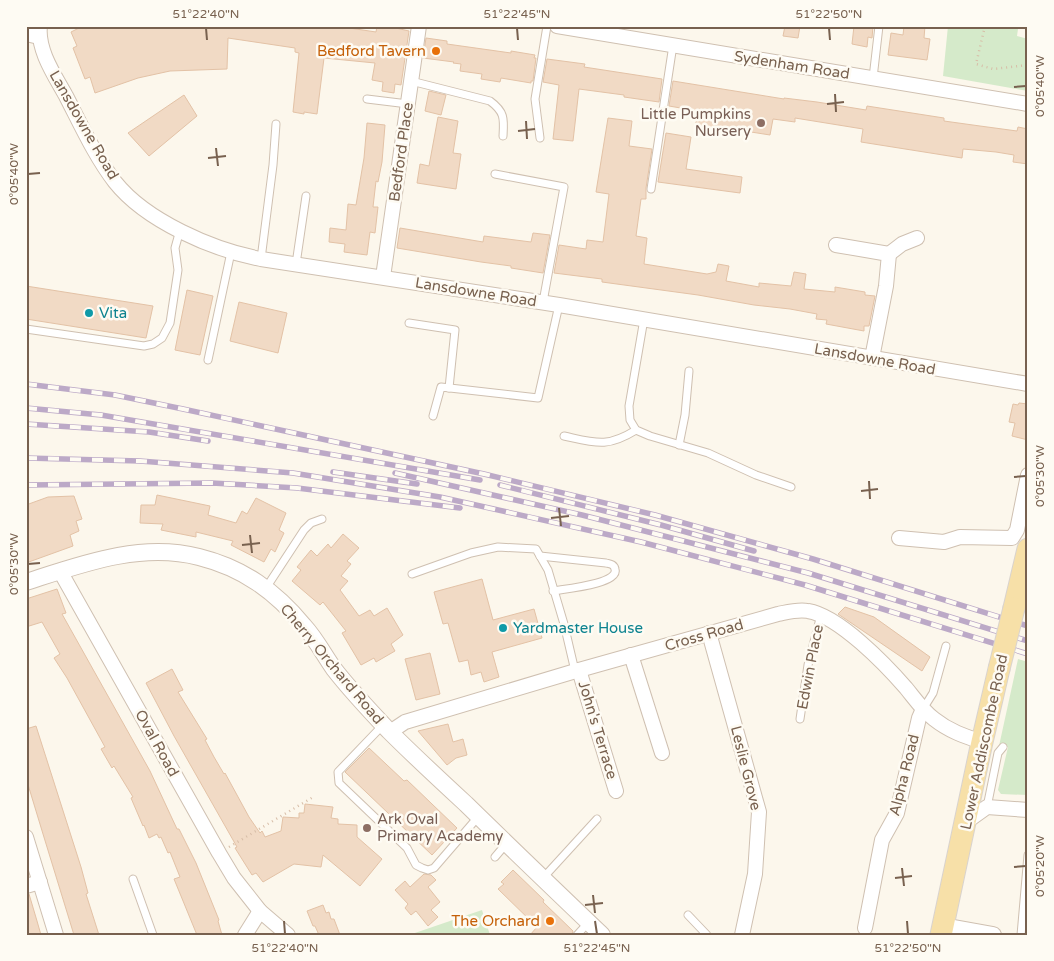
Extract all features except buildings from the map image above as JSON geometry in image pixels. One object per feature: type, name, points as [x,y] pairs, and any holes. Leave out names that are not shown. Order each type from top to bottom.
[{"type":"main road","name":"Lower Addiscombe Road","points":[[942,930],[999,669],[1019,607],[1028,549]]},
{"type":"street","name":"Bedford Place","points":[[383,277],[419,26]]},
{"type":"street","name":"Sydenham Road","points":[[557,26],[1028,104]]},
{"type":"street","name":"Lansdowne Road","points":[[35,33],[88,139],[116,182],[138,205],[159,219],[232,252],[261,259],[543,302],[1028,384]]},
{"type":"street","points":[[872,358],[886,286],[889,254],[902,244],[917,238]]},
{"type":"street","points":[[836,245],[889,254]]},
{"type":"street","points":[[899,538],[944,542],[960,537],[1012,538],[1017,530],[1028,475]]},
{"type":"street","name":"Cherry Orchard Road","points":[[26,582],[96,560],[130,553],[177,552],[201,558],[246,574],[266,588],[305,626],[334,669],[386,728],[602,935]]},
{"type":"street","name":"Oval Road","points":[[60,571],[234,878],[260,911],[288,935]]},
{"type":"street","name":"Cross Road","points":[[386,728],[577,670],[798,610],[810,611],[820,615],[844,630],[879,658],[933,719],[960,736],[982,742]]},
{"type":"street","name":"Leslie Grove","points":[[710,633],[758,812],[755,874],[742,935]]},
{"type":"street","points":[[631,655],[662,753]]},
{"type":"street","name":"John's Terrace","points":[[577,670],[616,790]]},
{"type":"street","name":"Alpha Road","points":[[865,928],[882,840],[897,813],[919,718],[923,709]]},
{"type":"street","points":[[966,822],[987,807],[1028,810]]},
{"type":"street","points":[[26,837],[33,884],[56,935]]},
{"type":"street","points":[[245,935],[260,911]]},
{"type":"street","points":[[942,930],[993,935]]},
{"type":"lane","points":[[540,138],[535,99],[547,26]]},
{"type":"lane","points":[[873,78],[879,26]]},
{"type":"lane","points":[[651,189],[674,45]]},
{"type":"lane","points":[[411,81],[490,101],[503,114],[503,136]]},
{"type":"lane","points":[[367,99],[408,104]]},
{"type":"lane","points":[[261,259],[273,165],[276,124]]},
{"type":"lane","points":[[495,174],[564,187],[543,302]]},
{"type":"lane","points":[[296,264],[306,196]]},
{"type":"lane","points":[[26,330],[144,346],[158,341],[166,334],[170,323],[178,270],[175,248],[180,230]]},
{"type":"lane","points":[[208,360],[232,252]]},
{"type":"lane","points":[[433,416],[441,387],[538,398],[559,305]]},
{"type":"lane","points":[[644,319],[629,406],[630,420],[636,430],[708,453],[756,475],[791,487]]},
{"type":"lane","points":[[410,322],[455,330],[449,388]]},
{"type":"lane","points":[[679,445],[685,415],[689,371]]},
{"type":"lane","points":[[564,436],[600,443],[624,438],[636,430]]},
{"type":"lane","points":[[266,588],[304,530],[311,523],[322,519]]},
{"type":"lane","points":[[412,574],[471,553],[498,547],[536,549],[548,570],[577,670]]},
{"type":"lane","points":[[540,556],[606,563],[612,564],[615,567],[616,572],[606,580],[590,585],[553,591]]},
{"type":"lane","name":"Edwin Place","points":[[800,719],[808,665],[820,615]]},
{"type":"lane","points":[[923,709],[933,693],[946,646]]},
{"type":"lane","points":[[386,728],[338,772],[339,783],[407,848],[416,865],[428,870],[434,868],[478,816]]},
{"type":"lane","points":[[987,807],[998,754],[1003,747]]},
{"type":"lane","points":[[543,879],[597,819]]},
{"type":"lane","points":[[495,857],[506,844]]},
{"type":"lane","points":[[1021,935],[1028,856]]},
{"type":"lane","points":[[133,879],[153,935]]},
{"type":"lane","points":[[688,915],[707,935]]},
{"type":"lane","points":[[577,935],[588,922]]},
{"type":"path","points":[[985,26],[976,64],[993,69],[1028,65]]},
{"type":"path","points":[[219,853],[315,796]]},
{"type":"green space","points":[[948,26],[1004,26],[1018,29],[1017,36],[1028,39],[1028,91],[943,76]]},
{"type":"green space","points":[[1018,659],[1028,662],[1028,795],[1001,794],[998,790],[1008,747],[999,746]]},
{"type":"green space","points":[[482,910],[490,935],[412,935],[412,934]]},
{"type":"railway","points":[[26,384],[115,395],[183,409],[484,474],[655,515],[813,559],[1028,626]]},
{"type":"railway","points":[[26,408],[101,415],[480,480]]},
{"type":"railway","points":[[26,424],[149,432],[208,441]]},
{"type":"railway","points":[[26,458],[140,461],[293,473],[440,497],[641,542],[805,585],[1028,654]]},
{"type":"railway","points":[[333,472],[417,484]]},
{"type":"railway","points":[[395,473],[582,515],[808,573],[1028,641]]},
{"type":"railway","points":[[26,485],[212,483],[297,488],[460,508]]},
{"type":"railway","points":[[500,485],[661,525],[754,551]]},
{"type":"place","name":"Bedford Tavern","points":[[436,51]]},
{"type":"place","name":"Little Pumpkins Nursery","points":[[761,123]]},
{"type":"place","name":"Vita","points":[[89,313]]},
{"type":"place","name":"Yardmaster House","points":[[503,628]]},
{"type":"place","name":"Ark Oval Primary Academy","points":[[367,828]]},
{"type":"place","name":"The Orchard","points":[[550,921]]}]
